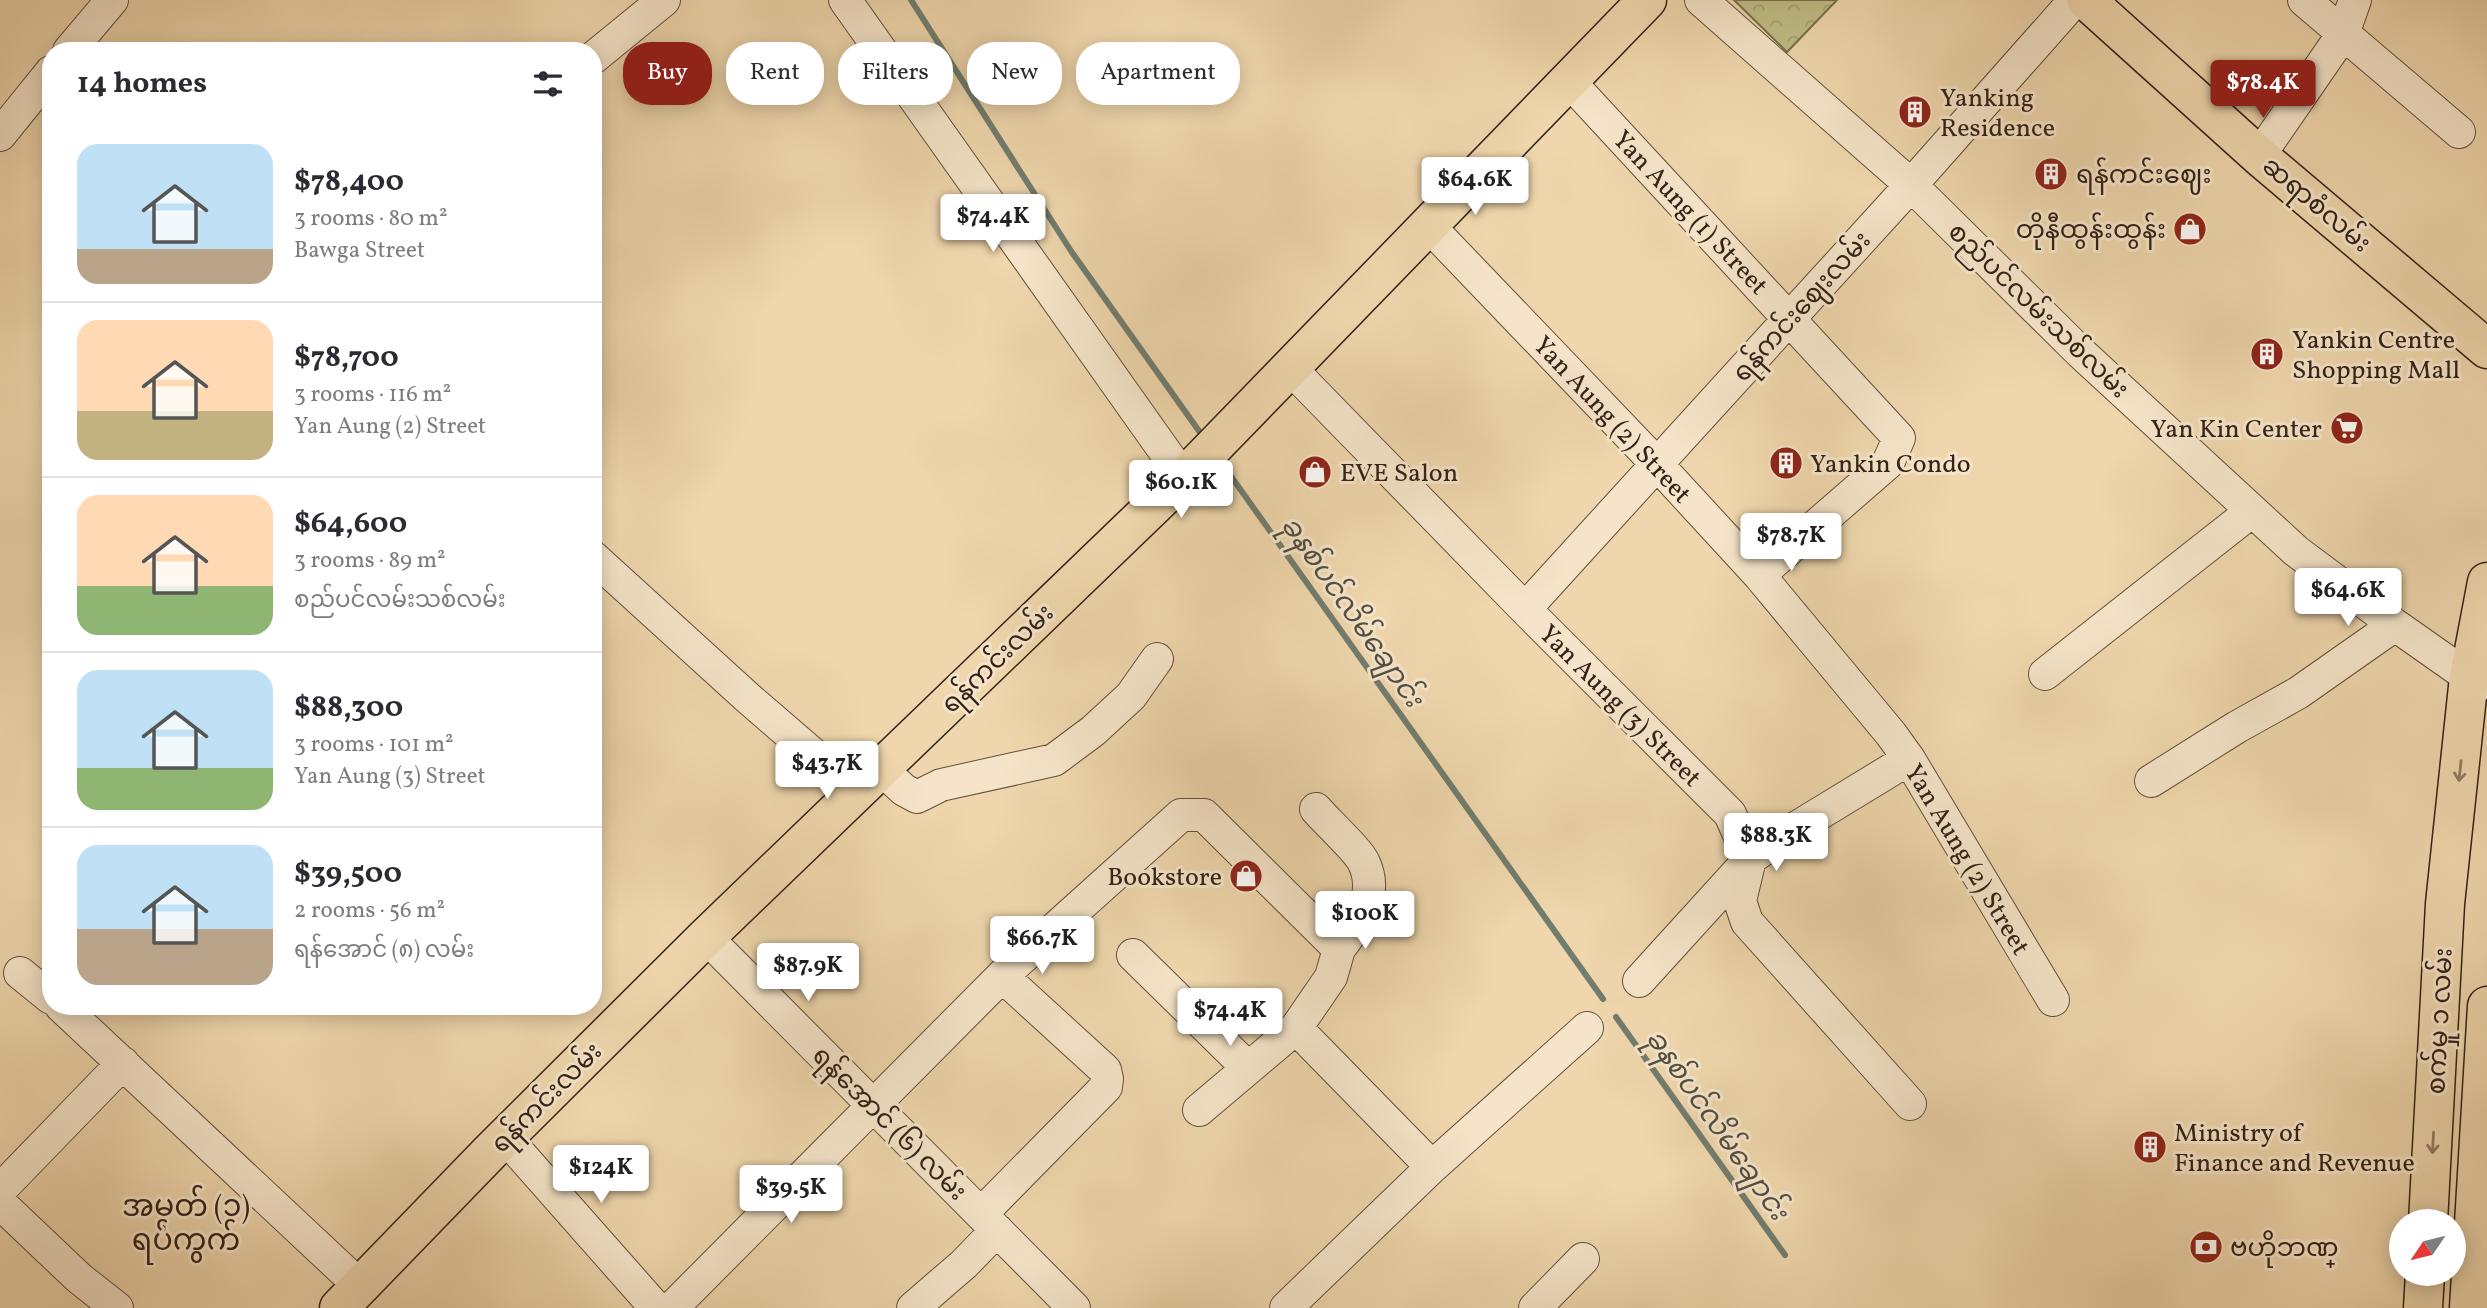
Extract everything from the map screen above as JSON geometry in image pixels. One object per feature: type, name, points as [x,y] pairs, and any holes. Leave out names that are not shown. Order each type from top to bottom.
[{"type":"main road","name":"ရန်ကင်းလမ်း","points":[[350,1297],[505,1137],[706,937],[870,782],[1201,459],[1647,0]]},
{"type":"main road","name":"ဆရာစံလမ်း","points":[[2086,0],[2259,156],[2482,344]]},
{"type":"main road","points":[[2474,688],[2487,583]]},
{"type":"main road","name":"စက်မှု ၁ လမ်း","points":[[2429,1209],[2445,904],[2474,688]]},
{"type":"main road","name":"စက်မှု ၁ လမ်း","points":[[2476,1292],[2487,1006]]},
{"type":"main road","points":[[2423,1308],[2425,1286]]},
{"type":"street","points":[[77,42],[112,0]]},
{"type":"street","points":[[602,51],[664,0]]},
{"type":"street","points":[[845,0],[1201,459]]},
{"type":"street","name":"စည်ပင်လမ်းသစ်လမ်း","points":[[1701,0],[1911,185],[2059,332],[2296,551],[2474,688]]},
{"type":"street","name":"ရန်ကင်းဈေးလမ်း","points":[[1525,610],[2075,0]]},
{"type":"street","points":[[2304,0],[2459,132]]},
{"type":"street","points":[[2259,156],[2343,34],[2355,0]]},
{"type":"street","name":"Yan Aung (1) Street","points":[[1568,80],[1899,438],[1888,463],[1759,575]]},
{"type":"street","points":[[0,135],[42,83]]},
{"type":"street","name":"Yan Aung (2) Street","points":[[1427,224],[1656,463],[1759,575],[1909,759],[2053,1000]]},
{"type":"street","name":"Yan Aung (3) Street","points":[[1290,368],[1525,610],[1730,814],[1750,859]]},
{"type":"street","points":[[2045,674],[2252,511]]},
{"type":"street","points":[[602,565],[748,698],[870,782],[904,790],[917,797],[941,785],[1054,760],[1093,731],[1131,696],[1157,659]]},
{"type":"street","points":[[2151,781],[2237,727],[2298,693],[2395,625]]},
{"type":"street","points":[[1639,981],[1750,859],[1909,759]]},
{"type":"street","points":[[1199,1110],[1296,1028],[1331,978],[1339,948],[1361,921],[1370,888],[1364,862],[1316,809]]},
{"type":"street","points":[[672,1308],[1002,976],[1181,815],[1204,815],[1339,948]]},
{"type":"street","points":[[1750,859],[1740,901],[1747,922],[1910,1104]]},
{"type":"street","name":"ရန်အောင် (၆) လမ်း","points":[[706,937],[1074,1308]]},
{"type":"street","points":[[1133,955],[1248,1068]]},
{"type":"street","points":[[20,972],[42,990]]},
{"type":"street","points":[[913,1308],[955,1272],[989,1222],[1106,1087],[1105,1070],[1002,976]]},
{"type":"street","points":[[71,1015],[123,1063],[350,1297]]},
{"type":"street","points":[[1296,1028],[1432,1167]]},
{"type":"street","points":[[1286,1308],[1432,1167],[1587,1028]]},
{"type":"street","points":[[0,1191],[123,1063]]},
{"type":"street","points":[[505,1137],[656,1308]]},
{"type":"street","points":[[0,1203],[79,1278],[117,1308]]},
{"type":"street","points":[[1535,1308],[1583,1259]]},
{"type":"green space","points":[[1734,0],[1837,0],[1787,52]]},
{"type":"waterway","name":"ခုနစ်ပင်လိမ်ချောင်း","points":[[911,0],[1071,251],[1204,438]]},
{"type":"waterway","name":"ခုနစ်ပင်လိမ်ချောင်း","points":[[1218,458],[1603,999]]},
{"type":"waterway","name":"ခုနစ်ပင်လိမ်ချောင်း","points":[[1616,1017],[1785,1255]]},
{"type":"place","name":"Yanking Residence","points":[[1915,112]]},
{"type":"place","name":"ရန်ကင်းဈေး","points":[[2051,174]]},
{"type":"place","name":"တိုနီထွန်းထွန်း","points":[[2190,229]]},
{"type":"place","name":"Yankin Centre Shopping Mall","points":[[2267,354]]},
{"type":"place","name":"Yan Kin Center","points":[[2347,428]]},
{"type":"place","name":"Yankin Condo","points":[[1786,463]]},
{"type":"place","name":"EVE Salon","points":[[1315,472]]},
{"type":"place","name":"Bookstore","points":[[1246,876]]},
{"type":"place","name":"Ministry of Finance and Revenue","points":[[2150,1147]]},
{"type":"place","name":"ဗဟိုဘဏ္","points":[[2206,1247]]},
{"type":"district","name":"အမှတ် (၁) ရပ်ကွက်","points":[[186,1223]]}]
